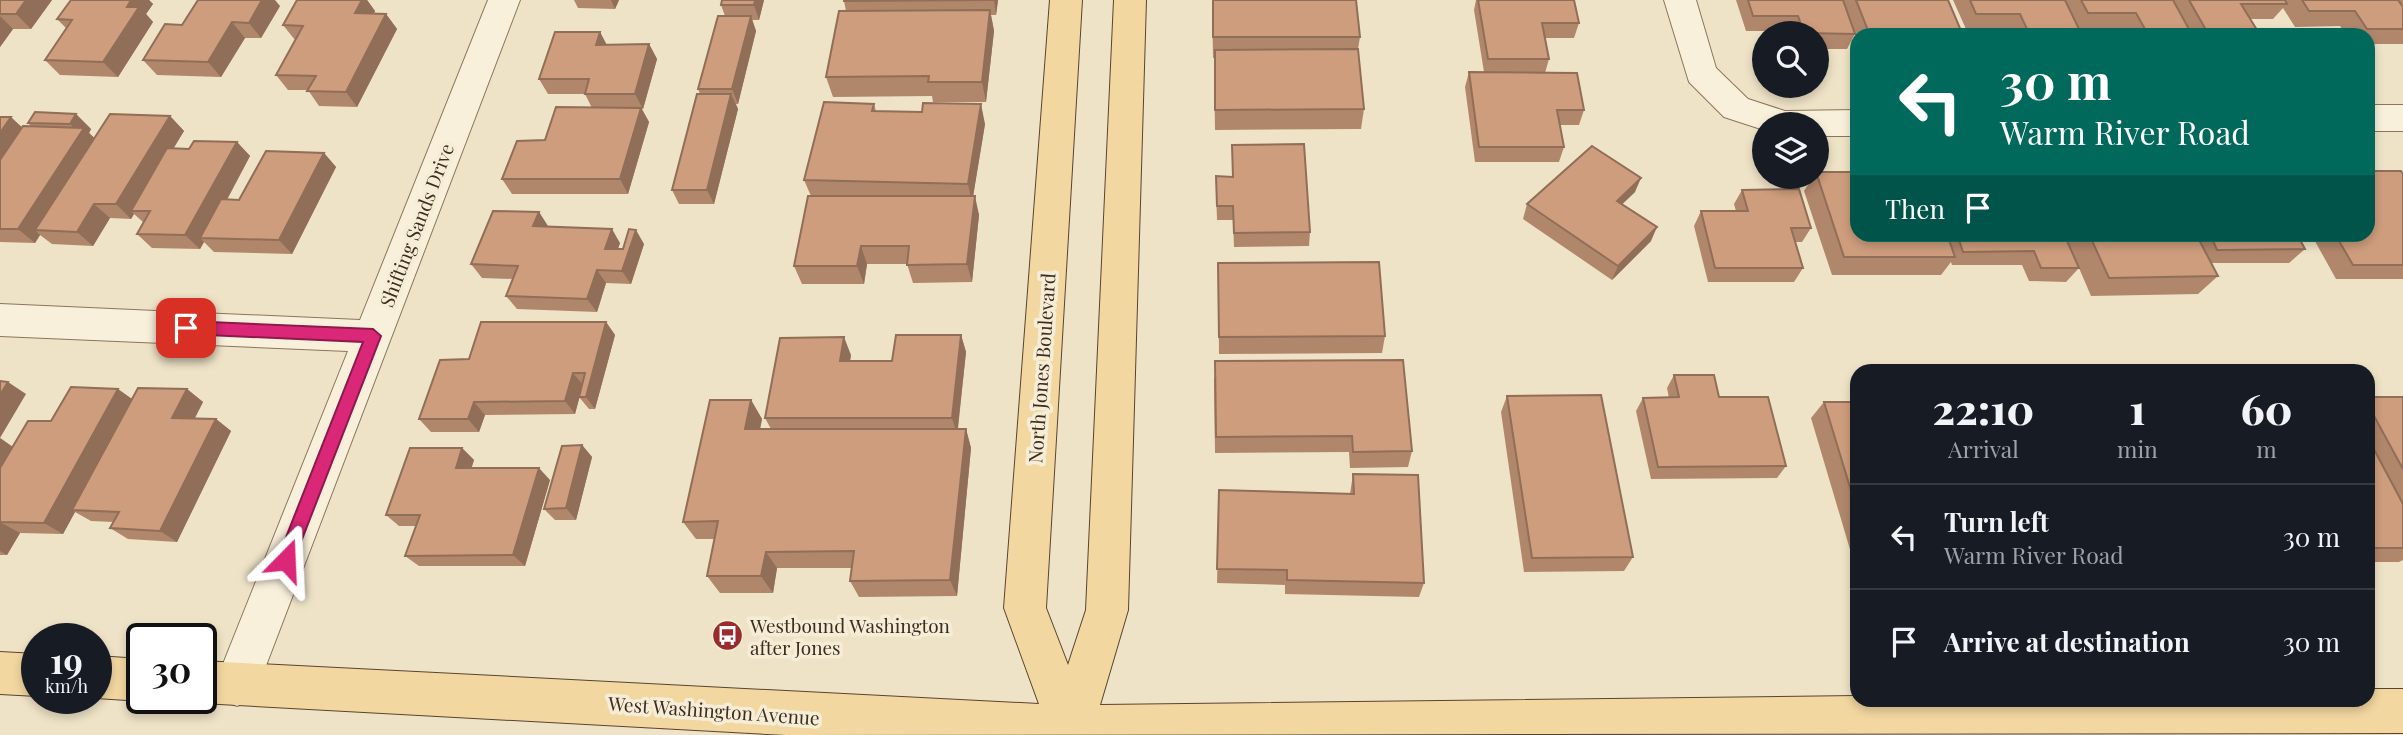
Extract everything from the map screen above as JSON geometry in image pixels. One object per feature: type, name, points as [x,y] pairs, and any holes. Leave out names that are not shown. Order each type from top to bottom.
[{"type":"main road","name":"North Jones Boulevard","points":[[1066,0],[1025,608],[1070,732]]},
{"type":"main road","points":[[1070,732],[1107,610],[1130,0]]},
{"type":"main road","points":[[0,673],[21,674]]},
{"type":"main road","name":"West Washington Avenue","points":[[219,683],[1070,732],[2403,711]]},
{"type":"street","name":"Shifting Sands Drive","points":[[219,683],[373,336],[504,0]]},
{"type":"street","points":[[1680,0],[1701,73],[1735,108],[1785,124],[1850,123]]},
{"type":"street","points":[[2375,118],[2403,118]]},
{"type":"street","points":[[0,320],[373,336]]},
{"type":"building","points":[[0,0],[26,0],[16,14],[0,14]]},
{"type":"building","points":[[71,0],[131,0],[127,7],[139,7],[103,62],[45,60],[72,20],[57,19]]},
{"type":"building","points":[[198,0],[262,0],[249,23],[232,22],[208,62],[143,60],[165,24],[182,25]]},
{"type":"building","points":[[297,0],[362,0],[355,13],[386,14],[346,92],[307,91],[316,76],[276,75],[303,26],[283,25]]},
{"type":"building","points":[[722,0],[755,0],[754,5],[721,5]]},
{"type":"building","points":[[844,0],[994,0],[844,1]]},
{"type":"building","points":[[1213,0],[1356,0],[1360,37],[1213,37]]},
{"type":"building","points":[[1478,0],[1574,0],[1579,23],[1542,23],[1549,59],[1488,59]]},
{"type":"building","points":[[1748,0],[1843,0],[1853,28],[1850,28],[1850,34],[1829,33],[1829,21],[1800,21],[1798,16],[1753,16]]},
{"type":"building","points":[[1856,0],[1948,0],[1960,28],[1867,28]]},
{"type":"building","points":[[1970,0],[2065,0],[2079,28],[2027,28],[2020,14],[1976,14]]},
{"type":"building","points":[[2081,0],[2173,0],[2188,28],[2144,28],[2136,13],[2088,13]]},
{"type":"building","points":[[2189,0],[2285,0],[2287,4],[2241,4],[2256,28],[2205,28]]},
{"type":"building","points":[[2302,0],[2398,0],[2403,7],[2403,29],[2366,28],[2355,11],[2309,11]]},
{"type":"building","points":[[990,10],[982,82],[928,82],[929,76],[826,77],[839,11]]},
{"type":"building","points":[[718,16],[751,16],[732,89],[698,89]]},
{"type":"building","points":[[555,32],[600,32],[596,45],[649,44],[635,94],[585,94],[589,79],[539,79]]},
{"type":"building","points":[[1358,49],[1364,109],[1215,110],[1215,50]]},
{"type":"building","points":[[1469,72],[1577,73],[1584,110],[1557,110],[1564,147],[1479,147]]},
{"type":"building","points":[[697,94],[731,94],[707,190],[672,190]]},
{"type":"building","points":[[824,102],[874,104],[872,111],[922,112],[923,103],[981,104],[968,184],[804,180]]},
{"type":"building","points":[[556,107],[641,108],[620,179],[502,179],[517,141],[545,140]]},
{"type":"building","points":[[35,112],[76,114],[70,124],[28,123]]},
{"type":"building","points":[[110,114],[170,116],[116,204],[94,204],[77,232],[35,230]]},
{"type":"building","points":[[0,117],[11,117],[0,133]]},
{"type":"building","points":[[23,126],[84,128],[18,229],[0,229],[0,160]]},
{"type":"building","points":[[194,141],[237,142],[185,235],[137,234],[150,211],[131,211],[167,148],[189,149]]},
{"type":"building","points":[[1304,144],[1310,232],[1234,233],[1233,206],[1217,206],[1216,176],[1233,177],[1232,145]]},
{"type":"building","points":[[1592,146],[1641,178],[1617,201],[1657,227],[1618,266],[1527,204]]},
{"type":"building","points":[[266,151],[324,153],[279,240],[200,238],[221,199],[239,200]]},
{"type":"building","points":[[2375,171],[2401,171],[2403,265],[2353,265],[2340,242],[2375,242]]},
{"type":"building","points":[[1829,172],[1850,172],[1850,242],[1950,242],[1955,257],[1844,257],[1822,189],[1829,189]]},
{"type":"building","points":[[1799,189],[1811,228],[1791,228],[1803,268],[1715,268],[1701,211],[1748,211],[1742,190]]},
{"type":"building","points":[[808,196],[975,196],[967,264],[907,265],[909,246],[861,246],[857,266],[794,266]]},
{"type":"building","points":[[493,211],[539,212],[533,226],[612,229],[605,249],[623,249],[629,229],[636,230],[622,271],[597,270],[587,299],[506,296],[518,266],[471,264]]},
{"type":"building","points":[[1960,242],[2068,242],[2079,268],[2041,268],[2034,251],[1963,252]]},
{"type":"building","points":[[2093,242],[2200,242],[2218,276],[2109,278]]},
{"type":"building","points":[[2214,242],[2301,242],[2305,249],[2217,250]]},
{"type":"building","points":[[1379,262],[1385,336],[1219,337],[1218,263]]},
{"type":"building","points":[[481,322],[606,322],[586,397],[579,397],[585,373],[573,373],[565,401],[474,402],[468,419],[419,419],[440,360],[469,359]]},
{"type":"building","points":[[896,335],[961,335],[952,418],[765,418],[780,338],[844,337],[840,361],[892,361]]},
{"type":"building","points":[[1403,360],[1412,451],[1353,452],[1352,436],[1216,437],[1215,361]]},
{"type":"building","points":[[1674,375],[1714,375],[1719,397],[1768,397],[1786,466],[1658,467],[1643,398],[1679,397]]},
{"type":"building","points":[[0,381],[8,382],[0,395]]},
{"type":"building","points":[[71,387],[118,389],[44,523],[0,522],[0,468],[28,421],[51,421]]},
{"type":"building","points":[[138,388],[187,389],[172,418],[216,419],[160,531],[110,528],[119,512],[72,510]]},
{"type":"building","points":[[1601,395],[1633,557],[1532,558],[1507,396]]},
{"type":"building","points":[[2375,397],[2403,397],[2403,469],[2375,418]]},
{"type":"building","points":[[710,400],[751,400],[745,429],[966,429],[950,580],[850,581],[854,551],[766,552],[761,576],[707,576],[718,521],[683,522]]},
{"type":"building","points":[[1824,402],[1850,402],[1850,487]]},
{"type":"building","points":[[582,445],[566,508],[544,509],[562,446]]},
{"type":"building","points":[[410,448],[462,448],[456,468],[539,468],[513,555],[405,556],[420,515],[386,515]]},
{"type":"building","points":[[2375,451],[2403,504],[2403,548],[2375,548]]},
{"type":"building","points":[[1353,474],[1418,475],[1424,583],[1287,580],[1287,570],[1217,569],[1219,490],[1354,494]]},
{"type":"place","name":"Westbound Washington after Jones","points":[[727,636]]},
{"type":"route","points":[[186,328],[373,336],[286,560]]}]
